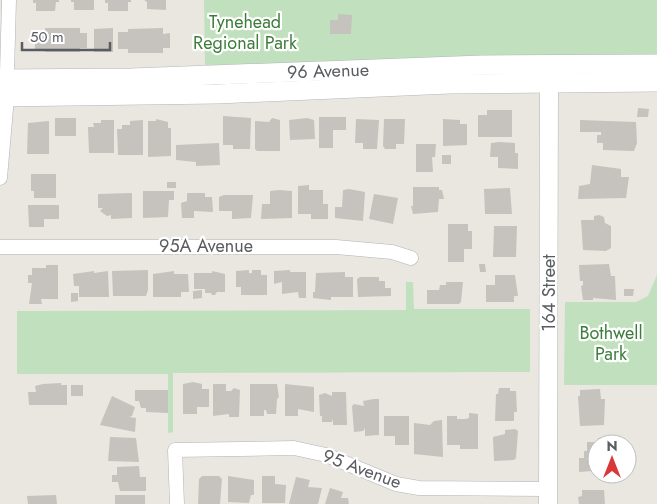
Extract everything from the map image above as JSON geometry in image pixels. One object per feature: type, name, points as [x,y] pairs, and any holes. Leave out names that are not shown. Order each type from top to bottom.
[{"type":"main road","name":"96 Avenue","points":[[3,88],[131,78],[482,66],[657,64]]},
{"type":"main road","points":[[549,83],[576,65]]},
{"type":"main road","name":"96 Avenue","points":[[3,88],[218,94],[450,84],[657,82]]},
{"type":"street","points":[[0,178],[3,88],[9,0]]},
{"type":"street","name":"164 Street","points":[[548,497],[549,83]]},
{"type":"street","name":"95A Avenue","points":[[0,247],[336,247],[392,252],[411,258]]},
{"type":"street","name":"95 Avenue","points":[[177,504],[175,450],[294,448],[326,455],[389,481],[419,488],[548,497]]},
{"type":"green space","name":"Tynehead Regional Park","points":[[204,0],[657,0],[657,59],[205,65]]},
{"type":"green space","name":"Bothwell Park","points":[[657,275],[657,385],[564,385],[565,302],[636,302],[648,296]]},
{"type":"green space","points":[[406,282],[413,282],[414,309],[530,309],[530,372],[173,373],[173,432],[168,433],[168,374],[17,374],[17,311],[406,310]]},
{"type":"building","points":[[33,0],[59,0],[59,2],[56,2],[55,11],[36,11],[36,3],[33,3]]},
{"type":"building","points":[[71,0],[94,0],[94,10],[74,10],[74,2],[71,2]]},
{"type":"building","points":[[105,0],[131,0],[131,2],[128,2],[128,11],[108,11],[108,3],[105,3]]},
{"type":"building","points":[[144,0],[166,0],[166,10],[147,9],[147,2]]},
{"type":"building","points":[[338,14],[352,15],[351,34],[330,34],[330,20],[338,20]]},
{"type":"building","points":[[45,28],[80,28],[80,33],[87,33],[87,48],[80,48],[80,52],[45,52],[45,49],[35,49],[35,31],[45,31]]},
{"type":"building","points":[[113,28],[113,52],[94,52],[94,29]]},
{"type":"building","points":[[163,28],[163,34],[170,33],[170,48],[163,48],[163,53],[128,53],[128,49],[118,49],[118,32],[128,32],[128,29]]},
{"type":"building","points":[[638,108],[649,109],[648,117],[637,117]]},
{"type":"building","points":[[487,110],[512,110],[512,137],[478,137],[478,115],[487,115]]},
{"type":"building","points":[[223,116],[251,118],[250,149],[233,149],[233,145],[223,145]]},
{"type":"building","points":[[319,117],[346,117],[346,130],[333,130],[333,148],[319,148]]},
{"type":"building","points":[[55,118],[76,118],[76,136],[55,136]]},
{"type":"building","points":[[272,118],[280,120],[280,151],[257,151],[255,149],[255,121],[269,122]]},
{"type":"building","points":[[307,118],[314,120],[315,139],[290,140],[289,120]]},
{"type":"building","points":[[156,119],[168,122],[168,128],[171,128],[171,156],[148,157],[148,121],[156,121]]},
{"type":"building","points":[[356,119],[379,120],[377,149],[363,149],[363,143],[355,143]]},
{"type":"building","points":[[384,119],[405,119],[404,144],[396,144],[396,149],[385,149],[383,146]]},
{"type":"building","points":[[443,119],[460,120],[460,124],[467,124],[467,145],[443,146]]},
{"type":"building","points":[[101,120],[114,120],[114,153],[89,153],[88,127],[94,127],[93,123],[101,123]]},
{"type":"building","points":[[143,120],[143,155],[118,155],[117,129],[122,129],[122,125],[130,125],[130,121]]},
{"type":"building","points":[[580,120],[636,122],[637,143],[634,151],[603,150],[603,143],[597,143],[597,135],[601,135],[601,132],[580,132]]},
{"type":"building","points":[[49,121],[49,154],[27,154],[28,123]]},
{"type":"building","points":[[219,143],[220,165],[196,166],[196,162],[176,160],[176,145]]},
{"type":"building","points":[[491,143],[515,143],[515,153],[518,153],[518,169],[498,168],[498,157],[490,157]]},
{"type":"building","points":[[416,144],[436,144],[435,157],[432,157],[433,172],[416,172]]},
{"type":"building","points":[[442,155],[451,155],[451,164],[442,164]]},
{"type":"building","points":[[592,165],[621,169],[621,177],[629,177],[626,198],[578,199],[579,186],[590,184]]},
{"type":"building","points":[[31,174],[56,174],[56,198],[34,198],[34,191],[31,191]]},
{"type":"building","points":[[167,182],[176,182],[176,188],[167,188]]},
{"type":"building","points":[[309,185],[309,190],[323,190],[323,204],[328,204],[328,219],[311,219],[311,214],[298,214],[298,186]]},
{"type":"building","points":[[413,187],[439,187],[439,190],[442,190],[444,199],[439,199],[438,212],[413,214],[411,206],[413,206]]},
{"type":"building","points":[[510,188],[512,214],[485,214],[484,189]]},
{"type":"building","points":[[349,189],[365,192],[363,221],[335,218],[335,207],[342,207],[343,190]]},
{"type":"building","points":[[143,191],[174,191],[174,200],[169,200],[168,217],[143,218]]},
{"type":"building","points":[[270,191],[292,191],[292,218],[261,219],[262,204],[270,204]]},
{"type":"building","points":[[132,193],[132,218],[111,219],[111,215],[107,216],[100,211],[103,208],[98,208],[98,194]]},
{"type":"building","points":[[187,193],[205,193],[205,197],[212,197],[213,212],[194,211],[194,218],[182,218],[181,203],[187,201]]},
{"type":"building","points":[[374,194],[398,198],[393,224],[369,219]]},
{"type":"building","points":[[224,195],[253,195],[251,218],[232,219],[232,211],[219,211],[219,197]]},
{"type":"building","points":[[28,205],[59,205],[59,219],[44,219],[44,227],[29,227]]},
{"type":"building","points":[[594,216],[604,217],[605,223],[611,226],[611,248],[606,251],[583,250],[581,220],[594,220]]},
{"type":"building","points":[[448,224],[468,224],[468,231],[472,231],[472,249],[464,249],[464,262],[448,262]]},
{"type":"building","points":[[494,226],[517,226],[516,257],[493,257]]},
{"type":"building","points":[[479,264],[485,264],[486,272],[480,272]]},
{"type":"building","points":[[609,264],[611,276],[615,276],[616,300],[593,298],[593,300],[583,300],[581,286],[583,281],[580,281],[579,265]]},
{"type":"building","points":[[46,265],[58,265],[58,299],[41,299],[42,304],[29,304],[32,283],[28,283],[28,275],[32,275],[32,268],[46,268]]},
{"type":"building","points":[[148,270],[148,290],[146,296],[113,296],[112,271]]},
{"type":"building","points":[[249,270],[249,273],[252,273],[252,270],[261,270],[261,275],[267,275],[267,295],[241,295],[241,287],[236,287],[236,271]]},
{"type":"building","points":[[290,270],[290,272],[306,272],[306,298],[299,298],[298,292],[282,294],[282,282],[274,284],[274,271]]},
{"type":"building","points":[[94,271],[94,273],[108,271],[109,297],[79,297],[79,286],[74,286],[73,274]]},
{"type":"building","points":[[174,271],[174,274],[188,274],[189,292],[181,292],[181,297],[153,297],[153,274]]},
{"type":"building","points":[[212,271],[225,274],[225,292],[217,292],[215,295],[212,295],[211,293],[205,293],[205,289],[194,289],[194,273],[212,273]]},
{"type":"building","points":[[345,272],[345,277],[353,277],[353,297],[331,297],[331,300],[313,298],[316,273]]},
{"type":"building","points":[[495,275],[515,275],[518,296],[514,296],[514,302],[486,302],[486,285],[495,285]]},
{"type":"building","points":[[360,277],[379,277],[379,281],[385,281],[385,288],[391,288],[391,296],[358,297],[357,279]]},
{"type":"building","points":[[446,282],[463,282],[461,302],[459,304],[427,304],[427,290],[439,290],[440,285],[446,285]]},
{"type":"building","points":[[624,289],[634,289],[633,296],[624,296]]},
{"type":"building","points":[[202,290],[202,298],[193,299],[193,291]]},
{"type":"building","points":[[71,293],[78,293],[78,301],[71,302]]},
{"type":"building","points":[[193,382],[202,384],[202,389],[209,389],[209,407],[197,407],[197,414],[183,414],[183,384]]},
{"type":"building","points":[[61,383],[61,385],[67,385],[67,405],[29,405],[28,392],[36,392],[35,386]]},
{"type":"building","points":[[213,384],[226,384],[226,391],[231,391],[234,388],[240,390],[239,417],[229,417],[229,414],[213,416]]},
{"type":"building","points":[[250,384],[277,384],[279,397],[277,399],[276,414],[267,414],[266,410],[264,410],[264,416],[250,416]]},
{"type":"building","points":[[285,384],[314,387],[314,412],[298,409],[298,416],[285,416]]},
{"type":"building","points":[[71,385],[83,385],[83,396],[71,396]]},
{"type":"building","points":[[499,388],[510,388],[510,391],[516,391],[517,412],[514,412],[514,421],[495,421],[496,394],[498,394]]},
{"type":"building","points":[[600,389],[601,399],[605,399],[604,425],[580,426],[578,396],[580,396],[580,390]]},
{"type":"building","points":[[135,390],[168,390],[168,413],[146,412],[146,408],[141,408],[139,401],[135,401]]},
{"type":"building","points":[[332,392],[346,392],[347,425],[333,425],[333,418],[332,422],[322,422],[319,395],[325,393],[332,396]]},
{"type":"building","points":[[112,396],[135,407],[132,416],[129,417],[136,418],[135,432],[100,425]]},
{"type":"building","points":[[379,399],[379,435],[365,436],[365,428],[363,431],[354,432],[352,406],[354,404],[364,406],[363,401]]},
{"type":"building","points":[[469,413],[478,414],[478,449],[460,449],[460,445],[447,445],[447,416],[457,416],[457,419],[465,419],[469,418]]},
{"type":"building","points":[[384,416],[409,416],[409,445],[395,445],[395,436],[384,436]]},
{"type":"building","points":[[442,420],[443,457],[414,454],[414,423],[430,425],[434,421]]},
{"type":"building","points":[[515,429],[518,431],[516,458],[514,460],[494,461],[493,437],[505,434],[505,430]]},
{"type":"building","points":[[110,437],[136,438],[139,462],[108,461]]},
{"type":"building","points":[[584,451],[587,451],[587,471],[579,472],[579,458],[584,458]]},
{"type":"building","points":[[139,466],[140,477],[146,477],[146,491],[120,491],[118,482],[112,482],[112,475],[117,475],[117,467]]},
{"type":"building","points":[[202,476],[219,476],[222,479],[220,504],[198,504],[199,479]]},
{"type":"building","points":[[228,476],[254,480],[254,495],[251,495],[249,503],[228,502]]},
{"type":"building","points":[[262,476],[275,476],[275,484],[286,485],[285,503],[262,503]]},
{"type":"building","points":[[296,477],[310,480],[308,487],[322,488],[318,504],[289,504]]},
{"type":"building","points":[[330,488],[343,492],[341,498],[348,498],[349,504],[325,504]]},
{"type":"building","points":[[582,490],[604,490],[605,504],[579,504],[578,497],[582,496]]},
{"type":"building","points":[[56,495],[57,504],[28,504],[27,496]]},
{"type":"building","points":[[115,495],[145,495],[145,504],[115,504]]}]
